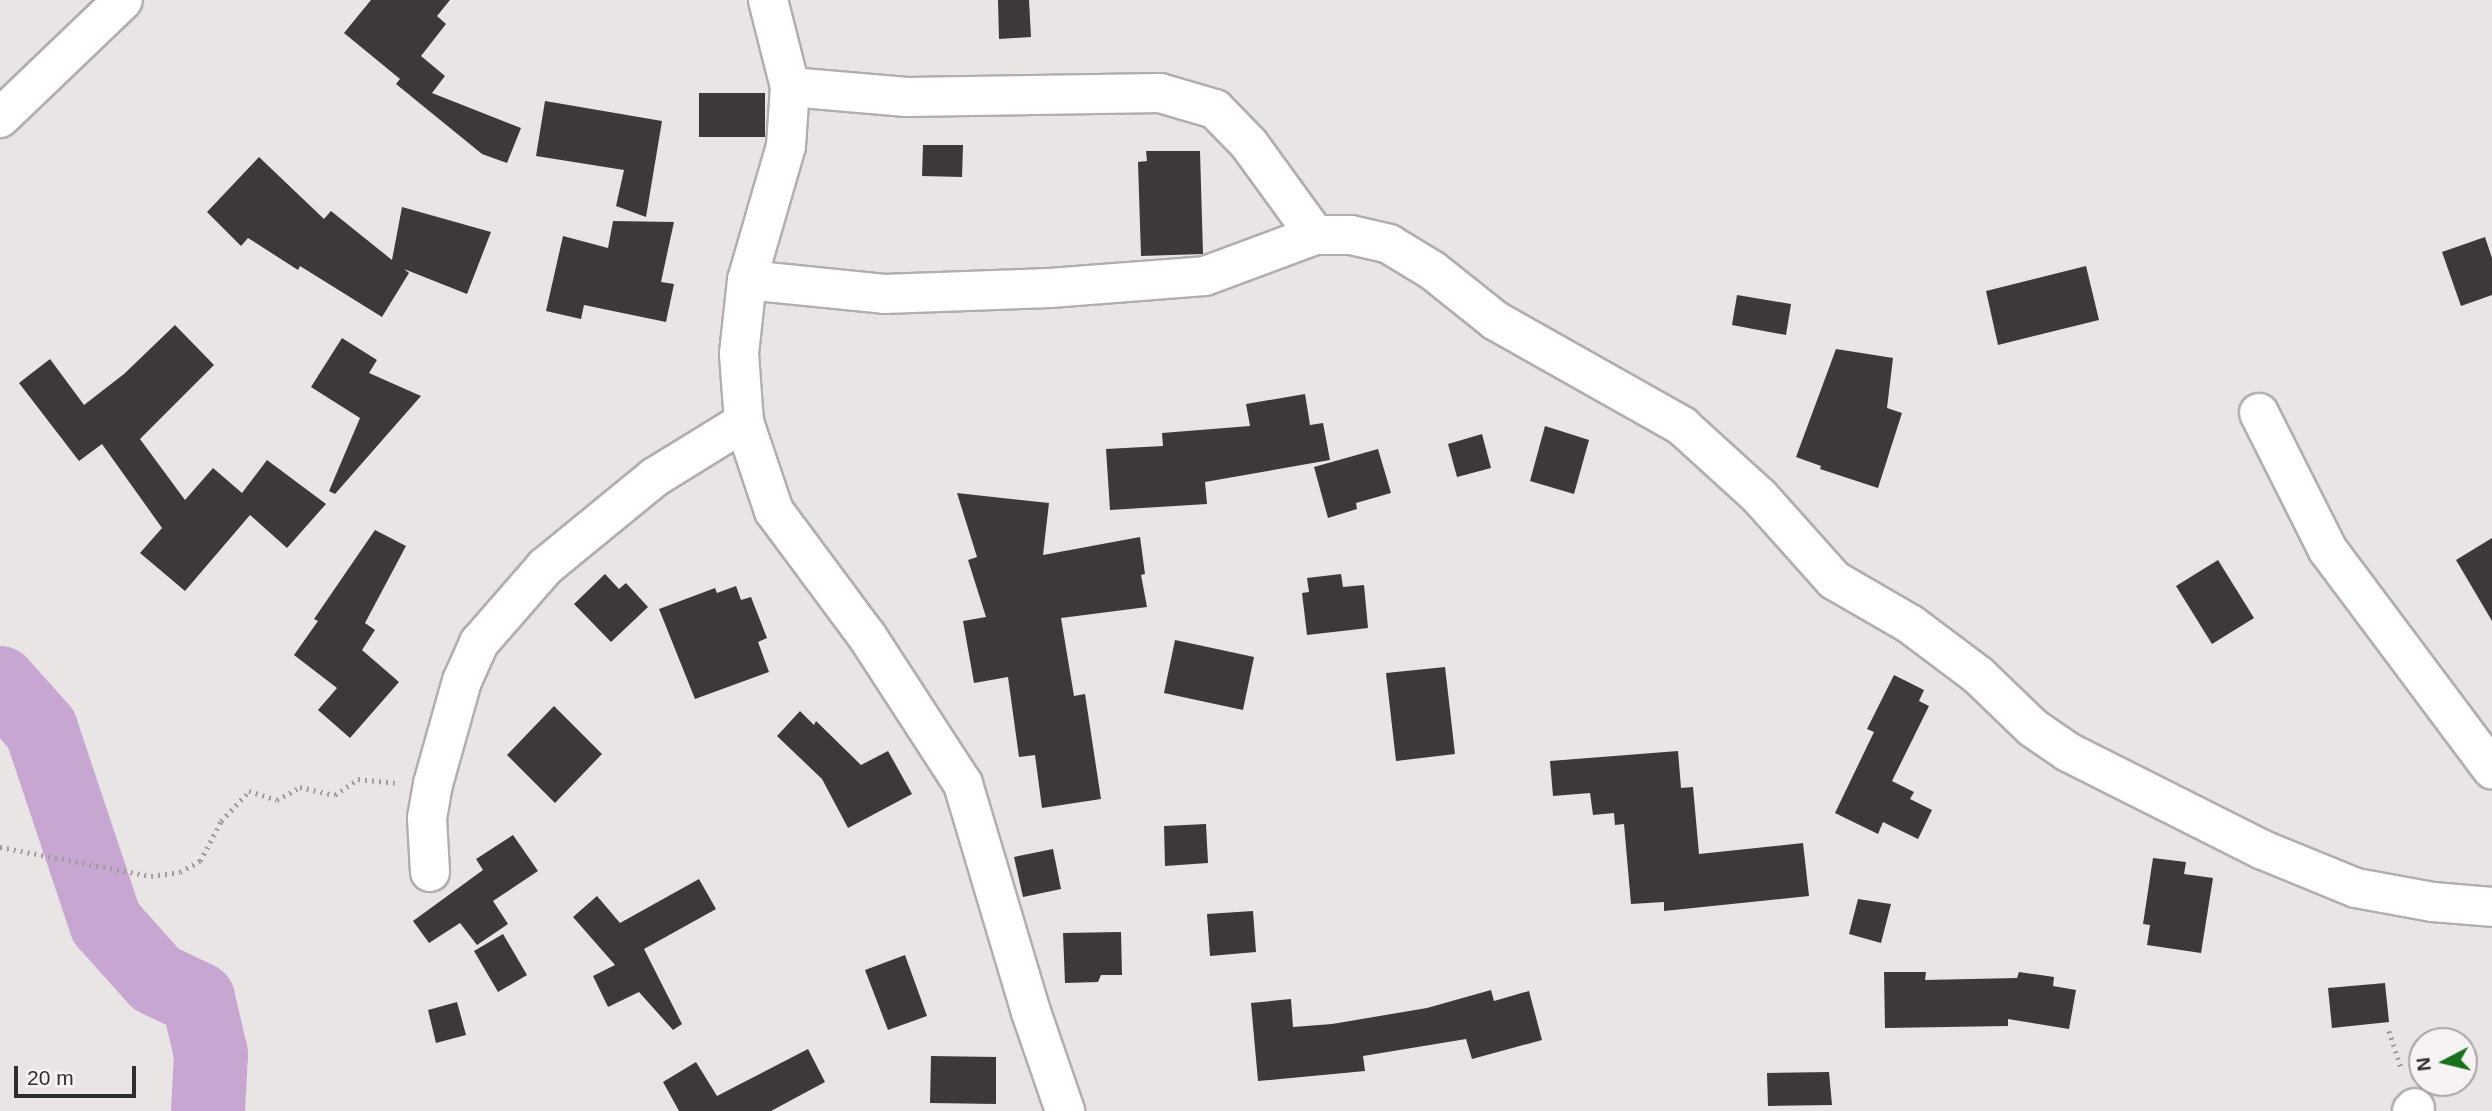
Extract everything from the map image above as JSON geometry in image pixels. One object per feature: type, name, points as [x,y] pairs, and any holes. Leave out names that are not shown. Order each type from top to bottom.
[{"type":"street","points":[[768,0],[790,87],[786,146],[747,281],[738,354],[744,422],[774,511],[867,636],[963,784],[1031,1012],[1065,1111]]},
{"type":"street","points":[[0,118],[117,2]]},
{"type":"street","points":[[790,87],[907,97],[1160,93],[1215,109],[1249,144],[1315,235]]},
{"type":"street","points":[[747,281],[884,294],[1013,290],[1205,276],[1315,235],[1351,235],[1390,244],[1432,270],[1496,321],[1682,425],[1759,495],[1834,580],[1910,624],[1978,675],[2033,728],[2068,752],[2263,850],[2356,888],[2432,902],[2492,907]]},
{"type":"street","points":[[2259,413],[2328,550],[2492,769]]},
{"type":"street","points":[[430,872],[427,818],[433,784],[462,681],[479,643],[545,567],[655,477],[744,422]]},
{"type":"path","points":[[0,846],[127,873],[151,876],[180,872],[200,861],[221,821],[249,791],[277,800],[300,788],[335,794],[358,779],[403,783]]},
{"type":"building","points":[[371,0],[450,0],[437,16],[446,24],[421,56],[445,76],[432,93],[521,128],[507,163],[482,154],[396,84],[400,79],[344,33]]},
{"type":"building","points":[[998,0],[1029,0],[1031,37],[999,39]]},
{"type":"building","points":[[699,93],[765,93],[765,137],[699,137]]},
{"type":"building","points":[[545,101],[662,121],[646,217],[616,206],[624,170],[536,156]]},
{"type":"building","points":[[923,145],[963,145],[962,177],[922,176]]},
{"type":"building","points":[[1146,151],[1200,151],[1203,254],[1141,256],[1138,162],[1147,161]]},
{"type":"building","points":[[259,157],[324,219],[331,211],[392,260],[402,207],[491,232],[467,294],[404,269],[409,273],[382,317],[300,266],[298,270],[248,238],[241,246],[207,212]]},
{"type":"building","points":[[613,221],[674,222],[661,282],[674,284],[666,322],[584,305],[581,319],[546,311],[563,236],[608,248]]},
{"type":"building","points":[[2485,237],[2492,258],[2492,295],[2461,306],[2442,252]]},
{"type":"building","points":[[2086,266],[2099,320],[1998,345],[1986,291]]},
{"type":"building","points":[[1737,295],[1791,304],[1786,335],[1732,325]]},
{"type":"building","points":[[175,325],[214,365],[140,439],[185,500],[213,468],[242,493],[267,460],[326,504],[287,548],[250,515],[185,591],[140,553],[162,528],[102,444],[79,461],[19,383],[50,359],[84,405],[124,374]]},
{"type":"building","points":[[342,338],[377,360],[369,373],[421,396],[335,494],[329,491],[360,418],[311,387]]},
{"type":"building","points":[[1836,349],[1893,358],[1887,408],[1902,413],[1878,488],[1820,469],[1821,466],[1796,457]]},
{"type":"building","points":[[1305,394],[1310,425],[1323,423],[1330,460],[1205,482],[1207,504],[1110,510],[1106,449],[1163,446],[1162,433],[1250,426],[1246,404]]},
{"type":"building","points":[[1545,426],[1589,440],[1574,494],[1530,481]]},
{"type":"building","points":[[1482,434],[1491,468],[1457,477],[1448,444]]},
{"type":"building","points":[[1378,449],[1391,493],[1356,503],[1357,509],[1328,518],[1314,467]]},
{"type":"building","points":[[957,493],[1049,503],[1043,555],[1140,537],[1145,574],[1141,575],[1147,607],[1061,618],[1074,696],[1085,694],[1101,799],[1042,808],[1035,755],[1019,757],[1008,677],[974,683],[963,621],[986,617],[968,560],[977,557]]},
{"type":"building","points":[[375,530],[406,546],[365,623],[375,630],[362,650],[399,682],[350,738],[318,710],[337,688],[294,655],[318,621],[314,619]]},
{"type":"building","points":[[2492,538],[2492,621],[2456,560]]},
{"type":"building","points":[[2218,560],[2254,618],[2212,644],[2176,586]]},
{"type":"building","points":[[605,574],[619,589],[626,583],[648,607],[611,642],[574,604]]},
{"type":"building","points":[[1341,574],[1343,587],[1364,585],[1368,628],[1307,635],[1302,593],[1309,592],[1307,578]]},
{"type":"building","points":[[736,586],[741,600],[751,597],[767,638],[758,642],[769,672],[695,699],[659,609],[715,588],[717,593]]},
{"type":"building","points":[[1175,640],[1254,657],[1243,710],[1164,693]]},
{"type":"building","points":[[1445,667],[1455,754],[1396,761],[1386,673]]},
{"type":"building","points":[[1894,675],[1924,690],[1919,701],[1929,706],[1892,781],[1914,792],[1910,799],[1932,810],[1918,839],[1883,822],[1878,834],[1835,813],[1874,732],[1867,729]]},
{"type":"building","points":[[554,706],[602,754],[555,803],[507,755]]},
{"type":"building","points":[[800,711],[814,725],[816,721],[861,765],[888,751],[912,794],[848,828],[822,779],[777,736]]},
{"type":"building","points":[[1678,751],[1681,788],[1693,787],[1699,854],[1803,843],[1809,896],[1664,911],[1664,902],[1631,904],[1624,824],[1615,825],[1614,813],[1593,815],[1590,793],[1553,796],[1550,761]]},
{"type":"building","points":[[1206,824],[1208,863],[1165,866],[1164,826]]},
{"type":"building","points":[[513,835],[538,871],[493,901],[508,924],[477,945],[460,923],[429,943],[413,921],[483,870],[476,859]]},
{"type":"building","points":[[1053,849],[1061,889],[1023,897],[1014,857]]},
{"type":"building","points":[[2153,858],[2186,862],[2184,874],[2213,878],[2201,953],[2147,945],[2150,925],[2143,924]]},
{"type":"building","points":[[699,879],[716,909],[644,949],[682,1024],[673,1030],[639,992],[608,1007],[593,976],[615,965],[573,917],[597,896],[620,923]]},
{"type":"building","points":[[1858,899],[1891,904],[1881,943],[1849,934]]},
{"type":"building","points":[[1253,911],[1256,952],[1210,956],[1207,914]]},
{"type":"building","points":[[1121,932],[1122,975],[1101,975],[1098,982],[1065,983],[1063,933]]},
{"type":"building","points":[[503,934],[527,975],[498,992],[474,951]]},
{"type":"building","points":[[905,955],[927,1016],[888,1030],[865,970]]},
{"type":"building","points":[[1884,972],[1926,972],[1925,980],[2017,978],[2019,972],[2054,977],[2053,986],[2076,990],[2069,1029],[2008,1019],[2008,1026],[1885,1028]]},
{"type":"building","points":[[2385,983],[2389,1022],[2332,1028],[2328,988]]},
{"type":"building","points":[[1491,990],[1494,1001],[1529,991],[1542,1040],[1472,1059],[1466,1039],[1363,1056],[1365,1071],[1258,1081],[1251,1003],[1291,999],[1293,1027],[1332,1024],[1427,1008]]},
{"type":"building","points":[[457,1002],[466,1035],[436,1043],[428,1010]]},
{"type":"building","points":[[808,1049],[825,1082],[771,1111],[679,1111],[663,1082],[696,1062],[717,1096]]},
{"type":"building","points":[[931,1056],[996,1057],[996,1104],[930,1103]]},
{"type":"building","points":[[1829,1072],[1832,1105],[1768,1106],[1767,1073]]},
{"type":"waterway","points":[[0,683],[41,729],[106,923],[156,979],[198,999],[211,1054],[208,1111]]}]
